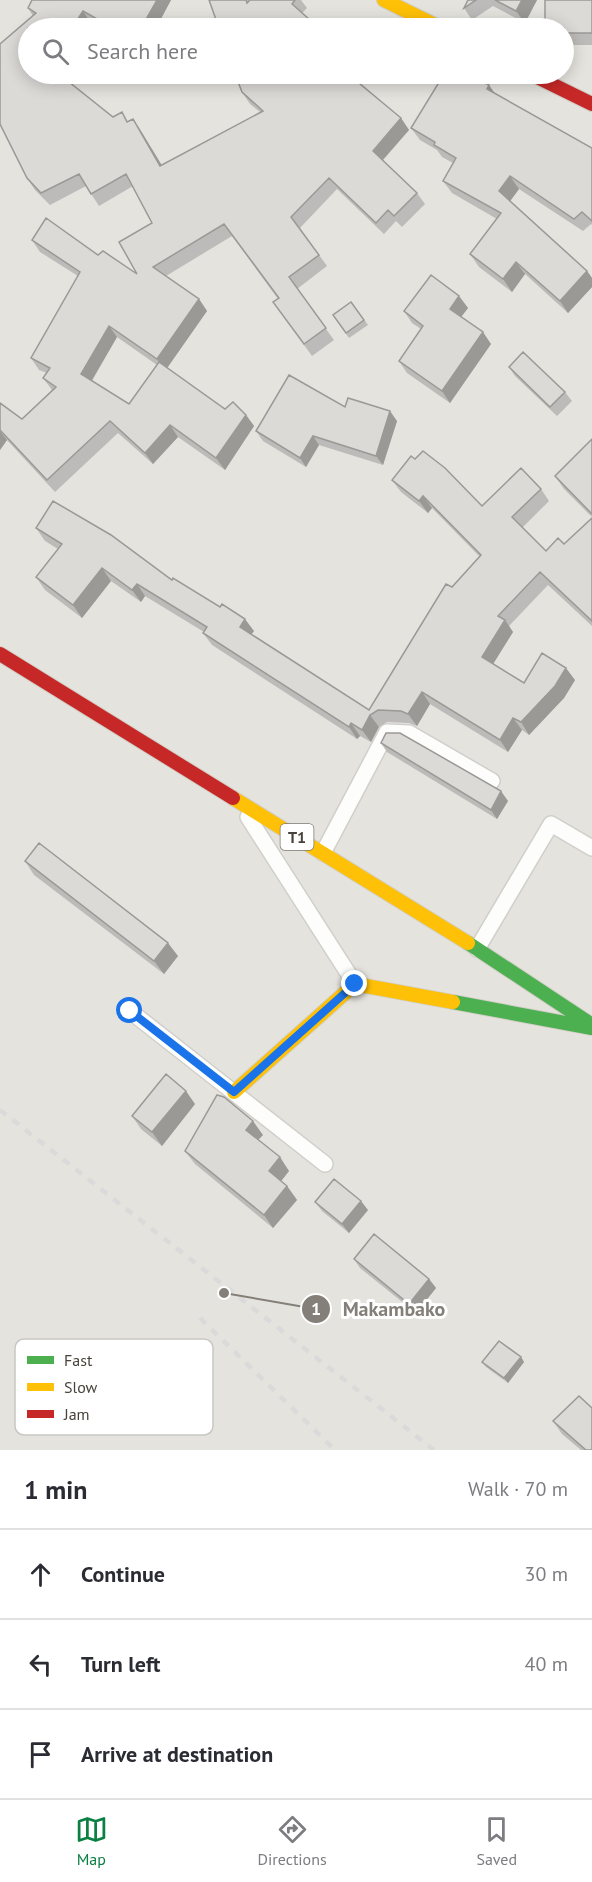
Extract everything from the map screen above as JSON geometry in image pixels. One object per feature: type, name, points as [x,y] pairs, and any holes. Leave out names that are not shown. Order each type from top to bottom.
[{"type":"main road","points":[[384,0],[421,18]]},
{"type":"main road","points":[[551,84],[592,104]]},
{"type":"main road","name":"T1","points":[[0,654],[477,949],[592,1026]]},
{"type":"main road","points":[[234,1092],[355,984],[592,1026]]},
{"type":"lane","points":[[323,853],[387,732],[410,733],[492,781]]},
{"type":"lane","points":[[238,800],[355,984]]},
{"type":"lane","points":[[477,949],[551,824],[592,848]]},
{"type":"lane","points":[[130,1011],[325,1164]]},
{"type":"shaded area","points":[[0,0],[592,0],[592,1450],[0,1450]]},
{"type":"building","points":[[32,0],[157,0],[147,18],[95,18],[83,11],[78,18],[30,18],[36,13],[28,8]]},
{"type":"building","points":[[209,0],[246,0],[247,3],[250,0],[295,0],[292,4],[308,18],[215,18]]},
{"type":"building","points":[[468,0],[476,0],[464,8]]},
{"type":"building","points":[[495,0],[522,0],[516,11]]},
{"type":"building","points":[[545,0],[592,0],[592,33],[574,33],[574,18],[545,18]]},
{"type":"building","points":[[18,28],[18,84],[72,84],[113,117],[122,112],[127,122],[133,119],[160,166],[263,111],[242,92],[239,84],[360,84],[401,118],[373,151],[417,193],[394,216],[388,210],[376,223],[329,178],[291,217],[319,255],[289,277],[326,328],[304,344],[273,302],[279,298],[224,224],[153,267],[199,299],[157,359],[109,326],[81,374],[129,404],[159,362],[225,409],[233,402],[246,415],[216,458],[170,425],[145,453],[110,421],[47,480],[0,430],[0,403],[22,419],[56,387],[43,378],[50,368],[31,358],[80,272],[32,240],[46,218],[98,255],[103,251],[137,274],[119,242],[152,223],[126,174],[91,194],[79,174],[41,193],[27,178],[0,124],[0,44]]},
{"type":"building","points":[[438,84],[487,84],[489,85],[487,89],[592,148],[592,221],[582,212],[574,219],[510,176],[499,191],[587,271],[560,301],[516,262],[503,279],[470,254],[501,213],[443,181],[456,158],[411,128]]},
{"type":"building","points":[[431,275],[459,296],[450,309],[483,332],[442,391],[399,361],[423,326],[404,311]]},
{"type":"building","points":[[351,302],[364,320],[346,333],[333,315]]},
{"type":"building","points":[[523,352],[565,392],[550,407],[509,367]]},
{"type":"building","points":[[289,375],[345,407],[348,398],[390,411],[376,456],[313,436],[300,458],[256,431]]},
{"type":"building","points":[[592,439],[592,514],[555,476]]},
{"type":"building","points":[[423,451],[445,468],[482,506],[521,468],[541,489],[512,517],[546,551],[558,538],[564,544],[592,518],[592,621],[540,572],[498,616],[505,620],[482,657],[524,683],[542,653],[566,668],[555,686],[521,722],[513,718],[500,740],[422,692],[408,714],[401,711],[378,710],[370,715],[362,730],[351,723],[349,727],[203,633],[207,627],[137,584],[132,590],[102,568],[73,605],[36,577],[62,544],[36,528],[53,501],[111,535],[172,580],[173,578],[220,607],[222,604],[245,619],[240,627],[369,710],[446,584],[452,587],[481,555],[423,496],[419,501],[392,480],[411,456],[415,459]]},
{"type":"building","points":[[386,733],[400,733],[501,791],[491,810],[381,743]]},
{"type":"building","points":[[39,843],[168,943],[154,961],[25,861]]},
{"type":"building","points":[[166,1074],[186,1091],[152,1132],[132,1116]]},
{"type":"building","points":[[217,1095],[224,1097],[253,1121],[246,1130],[280,1157],[269,1171],[287,1186],[264,1215],[185,1151]]},
{"type":"building","points":[[334,1179],[361,1201],[342,1224],[315,1202]]},
{"type":"building","points":[[374,1234],[429,1279],[409,1304],[354,1259]]},
{"type":"building","points":[[499,1341],[521,1357],[504,1378],[482,1362]]},
{"type":"building","points":[[579,1396],[592,1408],[592,1450],[586,1450],[553,1421]]},
{"type":"railway","points":[[0,1110],[434,1450]]},
{"type":"railway","points":[[200,1318],[335,1450]]},
{"type":"traffic: fast","points":[[468,943],[592,1025]]},
{"type":"traffic: fast","points":[[453,1002],[592,1028]]},
{"type":"traffic: slow","points":[[384,0],[421,18]]},
{"type":"traffic: slow","points":[[233,798],[468,943]]},
{"type":"traffic: slow","points":[[234,1092],[355,984],[453,1002]]},
{"type":"traffic: jam","points":[[551,84],[592,104]]},
{"type":"traffic: jam","points":[[0,654],[233,798]]},
{"type":"place","name":"Makambako","points":[[224,1293]]},
{"type":"route","points":[[130,1011],[234,1092],[355,984]]}]
